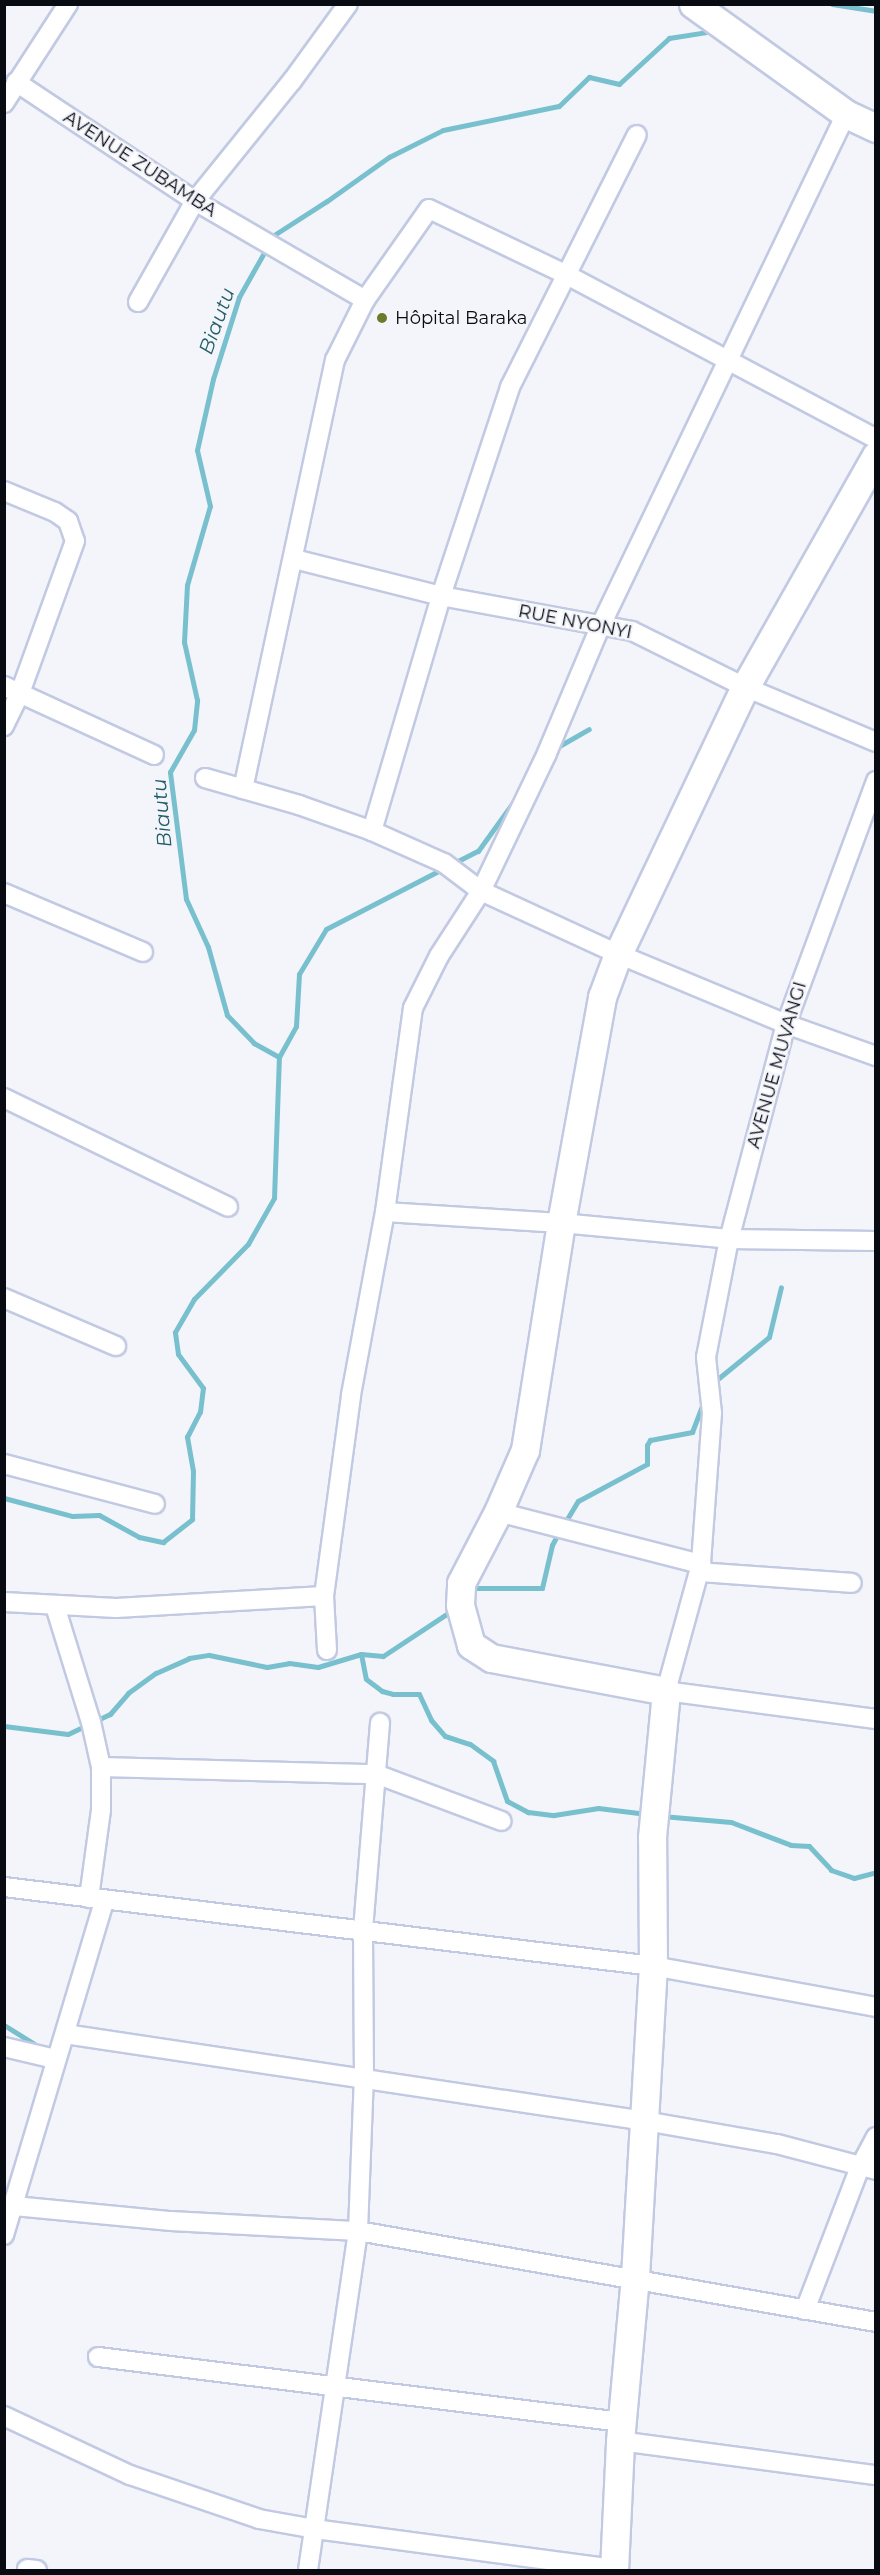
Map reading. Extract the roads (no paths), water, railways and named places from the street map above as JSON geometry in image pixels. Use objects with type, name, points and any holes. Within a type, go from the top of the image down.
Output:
[{"type":"street","points":[[4,103],[68,4]]},
{"type":"street","points":[[138,302],[195,201],[292,81],[348,4]]},
{"type":"street","points":[[707,14],[846,114],[876,128]]},
{"type":"street","name":"AVENUE ZUBAMBA","points":[[16,82],[195,201],[270,247],[365,300]]},
{"type":"street","points":[[327,1650],[324,1596],[351,1395],[385,1212],[414,1008],[439,956],[481,891],[548,753],[600,627],[846,114]]},
{"type":"street","points":[[372,831],[441,596],[510,387],[637,135]]},
{"type":"street","points":[[243,789],[294,559],[334,360],[365,300],[429,209],[566,274],[876,440]]},
{"type":"street","points":[[876,455],[745,687],[618,954],[602,997],[561,1223],[525,1450],[498,1512],[461,1583],[460,1605],[471,1645],[491,1658],[666,1690],[876,1719]]},
{"type":"street","points":[[4,491],[61,516],[68,521],[75,541],[12,689],[4,726]]},
{"type":"street","name":"RUE NYONYI","points":[[294,559],[441,596],[600,627],[632,631],[745,687],[876,742]]},
{"type":"street","points":[[12,689],[154,755]]},
{"type":"street","points":[[205,778],[299,805],[372,831],[448,866],[481,891],[618,954],[786,1024],[876,1056]]},
{"type":"street","name":"AVENUE MUVANGI","points":[[666,1690],[700,1568],[712,1413],[706,1357],[729,1239],[786,1024],[876,781]]},
{"type":"street","points":[[4,893],[143,952]]},
{"type":"street","points":[[4,1098],[228,1208]]},
{"type":"street","points":[[385,1212],[561,1223],[729,1239],[876,1241]]},
{"type":"street","points":[[4,1298],[116,1346]]},
{"type":"street","points":[[4,1464],[155,1504]]},
{"type":"street","points":[[498,1512],[700,1568],[852,1583]]},
{"type":"street","points":[[4,1602],[116,1608],[324,1596]]},
{"type":"street","points":[[4,2235],[9,2206],[65,2034],[97,1900],[101,1767],[91,1722],[55,1606]]},
{"type":"street","points":[[4,2416],[130,2475],[259,2519],[315,2529],[614,2570],[621,2432],[635,2277],[654,1966],[653,1816],[666,1690]]},
{"type":"street","points":[[308,2571],[358,2231],[364,2078],[363,1930],[380,1724]]},
{"type":"street","points":[[101,1767],[376,1773],[502,1821]]},
{"type":"street","points":[[4,1887],[654,1966],[876,2007]]},
{"type":"street","points":[[65,2034],[645,2121],[777,2144],[868,2168]]},
{"type":"street","points":[[4,2047],[55,2059]]},
{"type":"street","points":[[805,2310],[868,2168],[876,2137]]},
{"type":"street","points":[[9,2206],[171,2221],[358,2231],[635,2277],[876,2322]]},
{"type":"street","points":[[98,2357],[337,2386],[876,2475]]},
{"type":"waterway","name":"Biautu","points":[[832,4],[876,11]]},
{"type":"waterway","name":"Biautu","points":[[4,1498],[72,1516],[99,1515],[139,1537],[163,1542],[192,1519],[193,1471],[187,1437],[200,1412],[203,1388],[178,1354],[175,1332],[194,1299],[248,1244],[274,1198],[279,1057],[254,1043],[227,1015],[208,947],[186,899],[170,772],[194,730],[197,700],[184,642],[187,585],[210,506],[197,450],[213,379],[239,297],[274,235],[389,157],[443,130],[559,106],[589,77],[619,84],[669,38],[705,32],[711,25]]},
{"type":"waterway","points":[[554,749],[589,729]]},
{"type":"waterway","points":[[452,864],[478,851],[519,794]]},
{"type":"waterway","points":[[279,1057],[296,1026],[299,974],[326,929],[444,868]]},
{"type":"waterway","points":[[714,1382],[769,1337],[781,1287]]},
{"type":"waterway","points":[[564,1524],[578,1501],[647,1464],[647,1445],[650,1440],[692,1432],[704,1400]]},
{"type":"waterway","points":[[471,1592],[474,1588],[542,1588],[552,1545],[559,1532]]},
{"type":"waterway","points":[[361,1654],[383,1656],[454,1609]]},
{"type":"waterway","points":[[4,1726],[68,1734],[110,1714],[128,1693],[156,1673],[189,1658],[209,1655],[267,1667],[289,1663],[318,1667],[361,1654],[366,1679],[382,1691],[393,1694],[419,1694],[431,1720],[445,1736],[470,1744],[493,1761],[507,1801],[528,1812],[554,1815],[598,1808],[647,1814]]},
{"type":"waterway","points":[[662,1816],[731,1822],[791,1845],[809,1846],[831,1870],[854,1878],[876,1872]]},
{"type":"waterway","points":[[4,2025],[34,2044]]},
{"type":"place","name":"Hôpital Baraka","points":[[382,318]]}]
